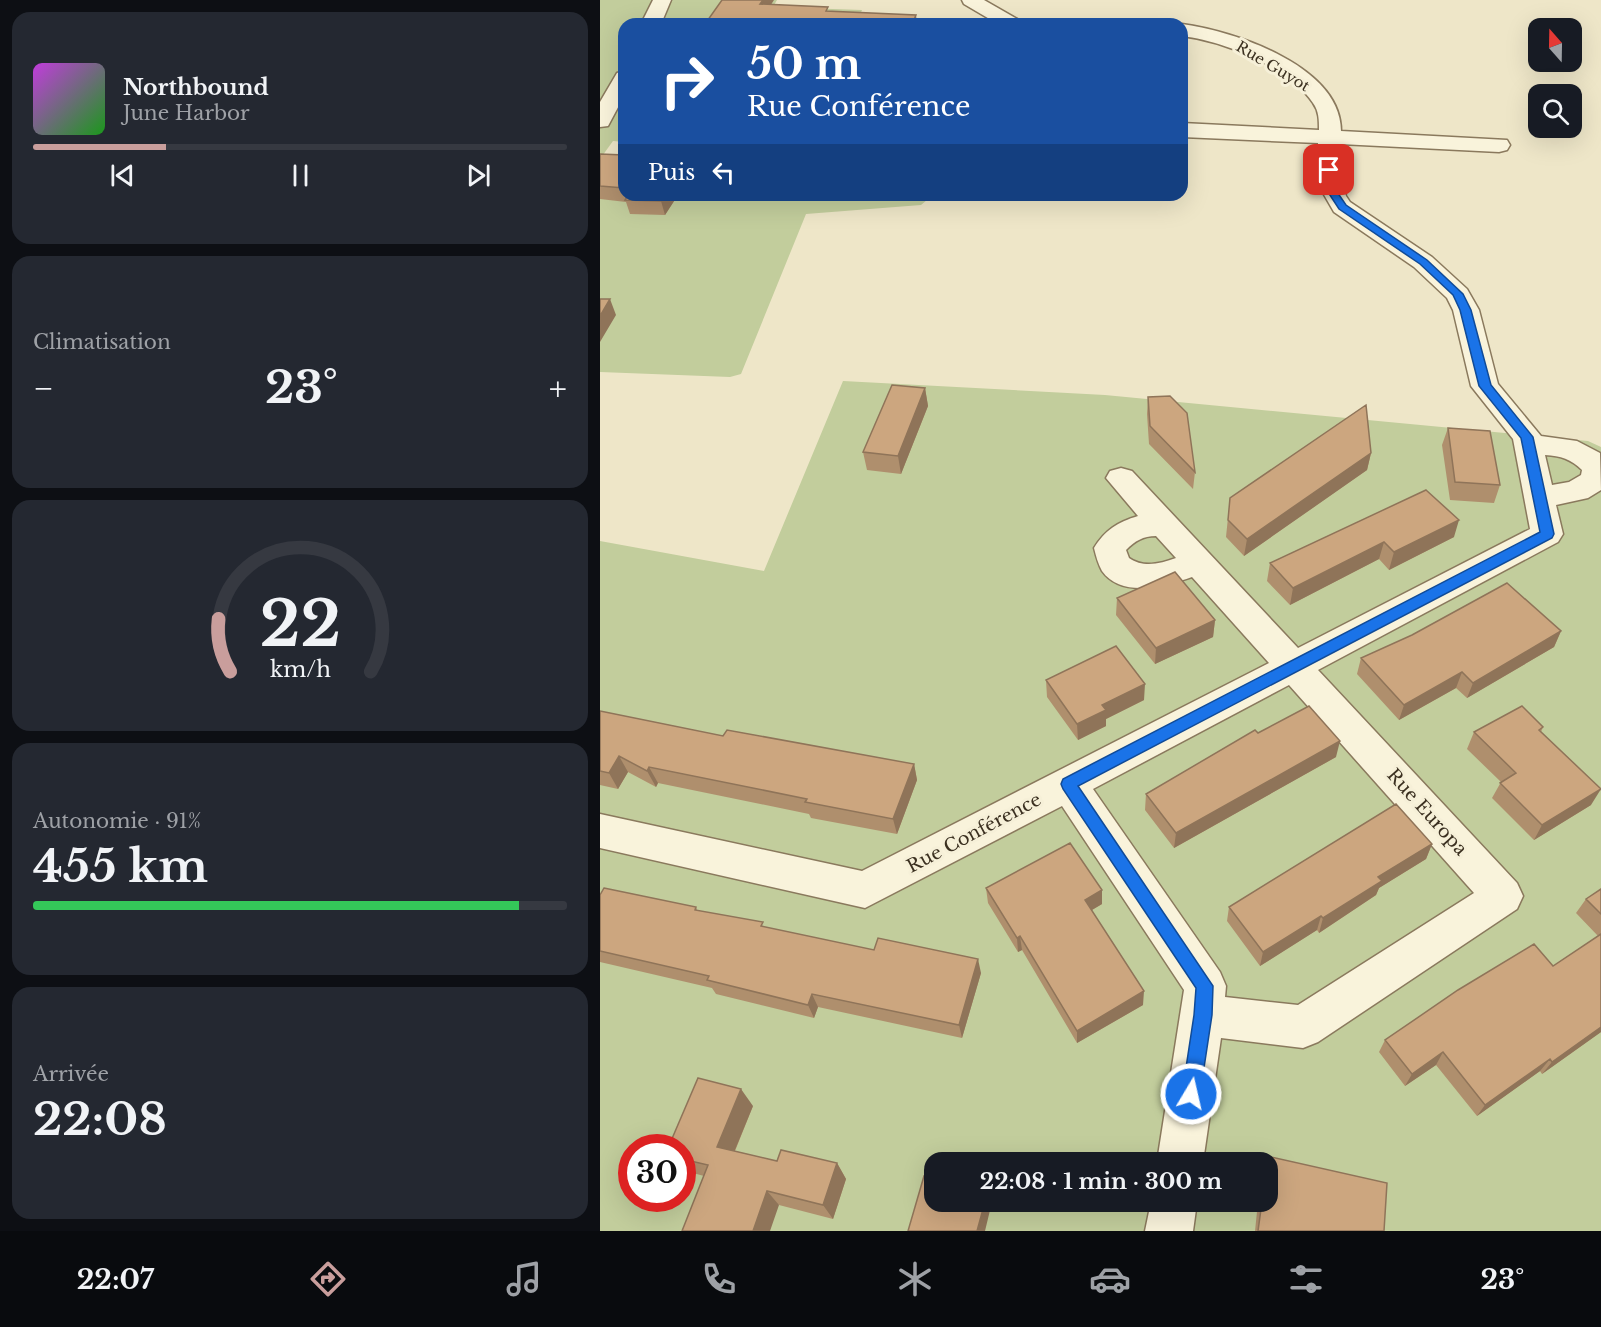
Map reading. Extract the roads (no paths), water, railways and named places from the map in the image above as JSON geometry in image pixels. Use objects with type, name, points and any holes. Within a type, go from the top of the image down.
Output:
[{"type":"street","points":[[654,18],[662,0]]},
{"type":"street","points":[[971,0],[1002,18]]},
{"type":"street","name":"Rue Guyot","points":[[1188,31],[1206,33],[1243,45],[1313,88],[1324,100],[1329,113],[1329,137]]},
{"type":"street","points":[[600,121],[618,88]]},
{"type":"street","points":[[1188,130],[1499,145]]},
{"type":"street","name":"Rue Conférence","points":[[600,831],[865,890],[1547,534],[1529,444],[1519,424],[1485,386],[1466,310],[1458,294],[1423,262],[1342,207],[1329,186],[1329,137]]},
{"type":"street","points":[[1529,444],[1568,447],[1587,455],[1597,468],[1595,480],[1577,491],[1540,498]]},
{"type":"street","name":"Rue Europa","points":[[1121,478],[1503,896],[1303,1027],[1203,1015]]},
{"type":"street","points":[[1165,526],[1151,524],[1136,526],[1118,537],[1110,548],[1114,565],[1131,575],[1155,575],[1178,571],[1198,562]]},
{"type":"street","points":[[1068,784],[1205,986],[1203,1015],[1182,1152]]},
{"type":"street","points":[[1169,1231],[1172,1212]]}]
